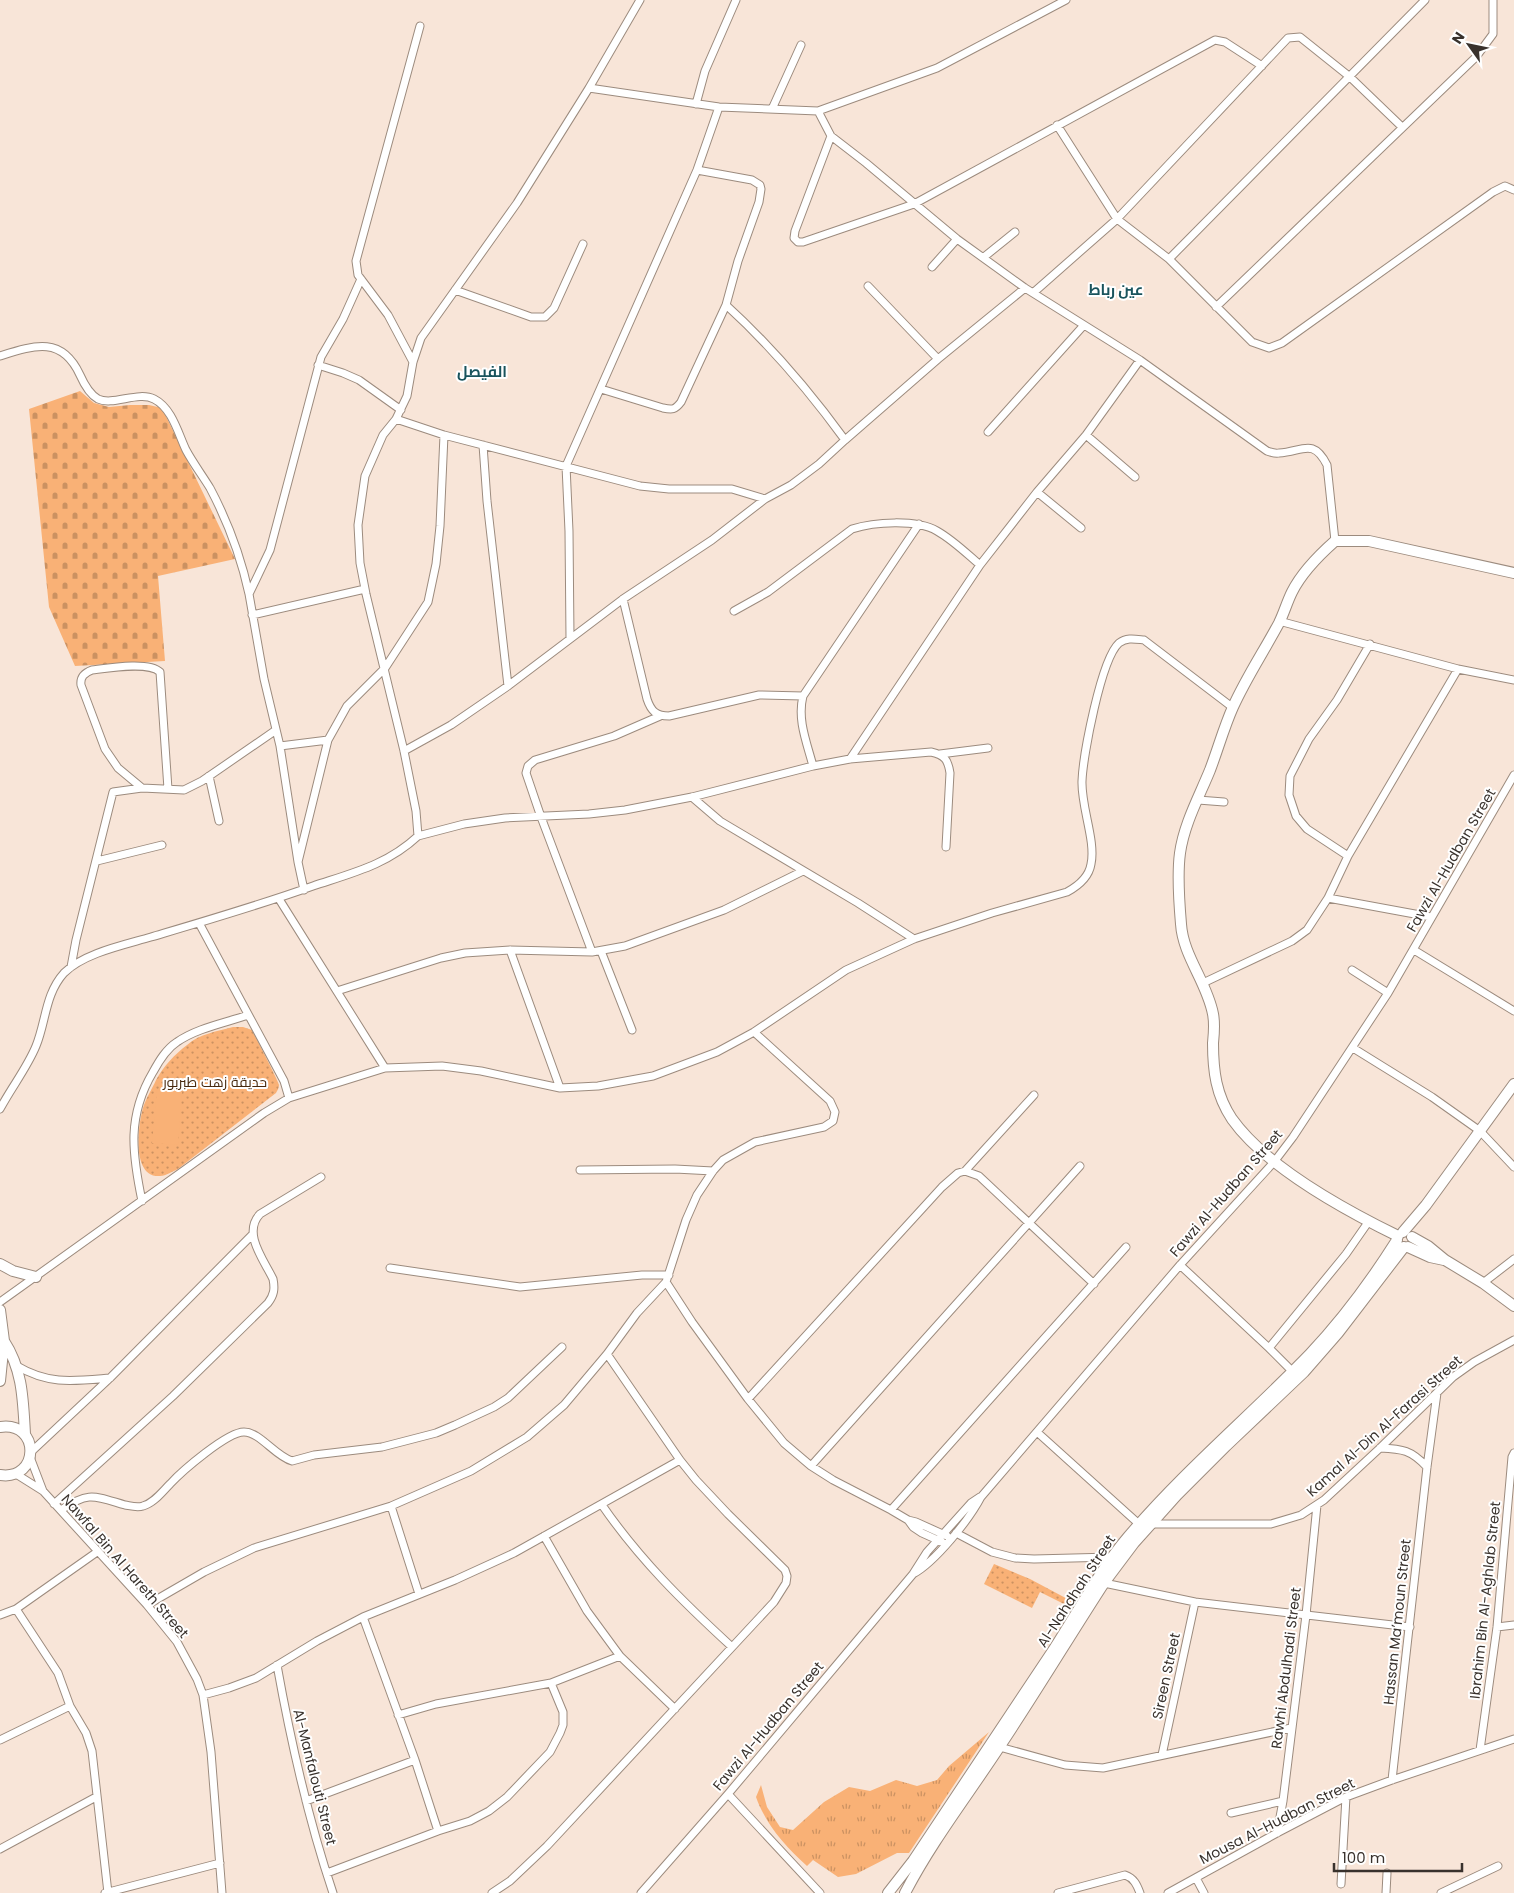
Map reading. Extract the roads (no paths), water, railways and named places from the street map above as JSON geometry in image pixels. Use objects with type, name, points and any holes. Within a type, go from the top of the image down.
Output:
[{"type":"street","points":[[418,836],[416,811],[404,752],[364,589],[360,563],[358,525],[360,501],[366,476],[384,435],[396,419],[407,396],[413,362],[420,338],[517,203],[589,88],[640,0]]},
{"type":"street","points":[[696,104],[705,71],[736,0]]},
{"type":"street","points":[[589,88],[719,107],[818,111],[936,68],[1066,0]]},
{"type":"street","points":[[1169,259],[1425,0]]},
{"type":"street","points":[[1216,307],[1476,57],[1493,34],[1493,0]]},
{"type":"street","points":[[413,362],[388,315],[361,279],[356,268],[357,252],[420,26]]},
{"type":"street","points":[[1033,293],[1117,219],[1288,38],[1300,37],[1350,77],[1402,127]]},
{"type":"street","points":[[831,136],[795,231],[794,238],[798,242],[803,242],[914,204],[1215,40],[1225,42],[1262,66]]},
{"type":"street","points":[[772,109],[801,45]]},
{"type":"street","points":[[570,638],[566,466],[696,170],[719,107]]},
{"type":"street","points":[[818,111],[831,136],[957,239],[1025,288],[1140,360],[1267,451],[1278,454],[1309,447],[1316,450],[1322,455],[1327,465],[1335,541]]},
{"type":"street","points":[[1057,125],[1117,219],[1169,259],[1252,342],[1269,348],[1282,343],[1493,192],[1505,186],[1514,190]]},
{"type":"street","points":[[601,389],[663,408],[672,410],[676,408],[681,402],[726,305],[738,261],[759,202],[761,189],[760,185],[752,180],[696,170]]},
{"type":"street","points":[[984,258],[1015,232]]},
{"type":"street","points":[[932,267],[957,239]]},
{"type":"street","points":[[455,290],[531,317],[545,317],[554,308],[583,244]]},
{"type":"street","points":[[249,594],[270,550],[318,366],[325,349],[343,319],[361,279]]},
{"type":"street","points":[[868,286],[938,359]]},
{"type":"street","points":[[404,752],[451,725],[508,686],[623,598],[712,540],[765,499],[792,485],[819,464],[938,359],[1025,288]]},
{"type":"street","points":[[726,305],[754,331],[812,397],[845,440]]},
{"type":"street","points":[[988,432],[1084,325]]},
{"type":"street","points":[[0,356],[27,347],[46,346],[60,350],[72,360],[84,384],[98,398],[110,400],[146,397],[154,399],[167,411],[186,450],[210,488],[225,519],[243,565],[264,679],[280,746],[304,890]]},
{"type":"street","points":[[850,759],[980,565],[1086,435],[1140,360]]},
{"type":"street","points":[[318,366],[344,373],[359,380],[401,410]]},
{"type":"street","points":[[396,419],[444,435],[640,486],[669,489],[732,489],[765,499]]},
{"type":"street","points":[[298,862],[328,740],[347,706],[384,668],[428,602],[436,564],[439,535],[444,435]]},
{"type":"street","points":[[1086,435],[1135,477]]},
{"type":"street","points":[[484,445],[488,501],[508,686]]},
{"type":"street","points":[[1038,492],[1080,528]]},
{"type":"street","points":[[734,611],[768,592],[852,529],[866,524],[919,524],[935,530],[980,565]]},
{"type":"street","points":[[813,766],[800,716],[803,696],[919,524]]},
{"type":"street","points":[[1514,573],[1369,541],[1335,541],[1312,562],[1293,590],[1279,621],[1232,708],[1218,749],[1189,818],[1180,852],[1181,927],[1186,947],[1203,984],[1213,1017],[1213,1066],[1216,1084],[1232,1118],[1241,1130],[1274,1162],[1306,1184],[1369,1222],[1405,1239],[1428,1246],[1445,1260],[1514,1306]]},
{"type":"street","points":[[252,615],[364,589]]},
{"type":"street","points":[[623,598],[647,699],[651,710],[660,716]]},
{"type":"street","points":[[1279,621],[1458,669],[1514,680]]},
{"type":"street","points":[[0,1302],[264,1113],[289,1098],[385,1068],[442,1066],[480,1071],[560,1088],[598,1086],[653,1076],[717,1052],[754,1032],[846,970],[914,939],[992,913],[1067,892],[1076,887],[1090,870],[1092,862],[1092,846],[1084,808],[1082,781],[1090,732],[1104,671],[1112,652],[1120,642],[1131,638],[1144,640],[1232,708]]},
{"type":"street","points":[[1348,856],[1307,829],[1296,816],[1289,795],[1290,776],[1309,739],[1337,700],[1370,644]]},
{"type":"street","points":[[142,788],[118,768],[105,749],[81,685],[82,677],[92,670],[152,667],[160,672],[168,790]]},
{"type":"street","points":[[1203,984],[1292,941],[1307,930],[1328,898],[1348,856],[1458,669]]},
{"type":"street","points":[[592,952],[541,817],[526,773],[528,766],[535,760],[614,736],[660,716],[669,716],[759,695],[803,696]]},
{"type":"street","points":[[70,967],[113,792],[142,788],[184,790],[209,776],[276,730]]},
{"type":"street","points":[[280,746],[328,740]]},
{"type":"street","points":[[0,1109],[36,1046],[51,993],[70,967],[99,953],[279,899],[370,867],[392,857],[418,836],[505,818],[625,810],[692,797],[813,766],[850,759],[931,752],[940,754],[988,748]]},
{"type":"street","points":[[940,754],[948,762],[950,773],[946,847]]},
{"type":"street","name":"Fawzi Al-Hudban Street","points":[[913,1574],[923,1569],[981,1497],[1180,1264],[1274,1162],[1388,993],[1414,950],[1431,916],[1510,789],[1514,775]]},
{"type":"street","points":[[209,776],[219,821]]},
{"type":"street","points":[[692,797],[720,821],[914,939]]},
{"type":"street","points":[[1198,800],[1224,802]]},
{"type":"street","points":[[97,861],[162,845]]},
{"type":"street","points":[[338,991],[441,958],[466,953],[510,950],[592,952],[638,942],[724,910],[803,871]]},
{"type":"street","points":[[1328,898],[1431,916]]},
{"type":"street","points":[[279,899],[385,1068]]},
{"type":"street","points":[[199,923],[284,1081],[289,1098]]},
{"type":"street","points":[[510,950],[560,1088]]},
{"type":"street","points":[[1414,950],[1514,1011]]},
{"type":"street","points":[[601,951],[632,1030]]},
{"type":"street","points":[[1352,970],[1388,993]]},
{"type":"street","points":[[142,1201],[135,1169],[132,1136],[135,1116],[146,1083],[167,1051],[176,1042],[194,1033],[248,1016]]},
{"type":"street","points":[[147,1605],[204,1572],[254,1548],[391,1506],[471,1471],[527,1438],[564,1405],[607,1354],[625,1328],[668,1279],[686,1220],[697,1195],[713,1171],[724,1160],[755,1142],[824,1127],[830,1124],[835,1115],[834,1107],[830,1101],[754,1032]]},
{"type":"street","points":[[1352,1048],[1432,1097],[1480,1131],[1514,1167]]},
{"type":"street","points":[[1405,1239],[1426,1206],[1514,1084]]},
{"type":"street","points":[[748,1399],[942,1187],[958,1173],[965,1171],[1034,1095]]},
{"type":"street","points":[[811,1466],[1080,1166]]},
{"type":"street","points":[[580,1170],[675,1169],[713,1171]]},
{"type":"street","points":[[965,1171],[979,1176],[1094,1284]]},
{"type":"street","points":[[54,1504],[173,1396],[272,1298],[274,1292],[273,1279],[252,1235],[252,1226],[260,1214],[322,1177]]},
{"type":"street","points":[[1269,1348],[1340,1262],[1369,1222]]},
{"type":"street","points":[[30,1455],[110,1378],[252,1235]]},
{"type":"street","name":"Al-Nahdhah Street","points":[[888,1893],[898,1882],[995,1746],[1144,1524],[1204,1456],[1322,1341],[1405,1239]]},
{"type":"street","name":"Al-Nahdhah Street","points":[[905,1893],[1112,1557],[1144,1524],[1304,1372],[1343,1327],[1405,1239]]},
{"type":"street","points":[[891,1510],[1126,1247]]},
{"type":"street","points":[[1483,1284],[1514,1259]]},
{"type":"street","points":[[0,1264],[13,1272],[36,1277]]},
{"type":"street","points":[[1180,1264],[1292,1371]]},
{"type":"street","points":[[390,1268],[520,1288],[642,1275],[668,1279]]},
{"type":"street","points":[[668,1279],[692,1322],[748,1399],[784,1443],[811,1466],[833,1480],[908,1520],[916,1522],[947,1538]]},
{"type":"street","points":[[0,1310],[4,1341],[0,1381]]},
{"type":"street","name":"Kamal Al-Din Al-Farasi Street","points":[[1144,1524],[1271,1524],[1301,1515],[1317,1505],[1380,1448],[1453,1377],[1474,1362],[1514,1340]]},
{"type":"street","points":[[2,1477],[16,1474],[25,1467],[30,1455],[30,1443],[25,1434],[22,1389],[17,1366],[4,1341]]},
{"type":"street","points":[[60,1510],[82,1498],[93,1496],[130,1506],[142,1507],[158,1497],[189,1467],[226,1439],[238,1433],[252,1434],[279,1455],[292,1461],[314,1455],[382,1447],[436,1433],[480,1414],[508,1398],[562,1347]]},
{"type":"street","points":[[492,1893],[510,1881],[547,1846],[675,1709],[774,1602],[783,1589],[787,1576],[780,1564],[728,1514],[680,1460],[607,1354]]},
{"type":"street","points":[[17,1366],[29,1373],[54,1381],[110,1378]]},
{"type":"street","name":"Hassan Ma’moun Street","points":[[1392,1780],[1437,1392]]},
{"type":"street","points":[[0,1427],[16,1428],[25,1434]]},
{"type":"street","points":[[1037,1432],[1144,1524]]},
{"type":"street","points":[[1380,1448],[1404,1450],[1416,1456],[1427,1467]]},
{"type":"street","name":"Ibrahim Bin Al-Aghlab Street","points":[[1480,1750],[1497,1627],[1512,1457],[1514,1453]]},
{"type":"street","name":"Nawfal Bin Al Hareth Street","points":[[30,1455],[43,1492]]},
{"type":"street","points":[[203,1695],[244,1683],[363,1617],[455,1580],[514,1553],[680,1460]]},
{"type":"street","name":"Nawfal Bin Al Hareth Street","points":[[16,1474],[43,1492],[60,1510],[147,1605],[186,1656],[203,1695],[211,1752],[222,1893]]},
{"type":"street","name":"Fawzi Al-Hudban Street","points":[[642,1893],[913,1574],[927,1552],[947,1538],[971,1503],[981,1497]]},
{"type":"street","points":[[602,1504],[625,1537],[680,1600],[732,1647]]},
{"type":"street","name":"Rawhi Abdulhadi Street","points":[[1277,1833],[1283,1801],[1306,1615],[1317,1505]]},
{"type":"street","points":[[391,1506],[419,1594]]},
{"type":"street","points":[[908,1520],[926,1538],[927,1552]]},
{"type":"street","points":[[922,1533],[947,1538],[1015,1558],[1112,1557]]},
{"type":"street","points":[[544,1536],[587,1611],[620,1656],[675,1709]]},
{"type":"street","points":[[0,1615],[16,1609],[97,1552]]},
{"type":"street","points":[[1104,1583],[1195,1602],[1410,1626]]},
{"type":"street","name":"Sireen Street","points":[[1162,1755],[1195,1602]]},
{"type":"street","points":[[16,1609],[58,1673],[70,1706],[86,1733],[92,1751],[107,1893],[220,1863]]},
{"type":"street","points":[[363,1617],[415,1760],[438,1831]]},
{"type":"street","points":[[1497,1627],[1514,1625]]},
{"type":"street","points":[[398,1715],[436,1704],[551,1683],[620,1656]]},
{"type":"street","name":"Al-Manfalouti Street","points":[[277,1666],[306,1801],[333,1893]]},
{"type":"street","points":[[327,1873],[438,1831],[470,1821],[489,1811],[507,1797],[550,1752],[560,1733],[563,1712],[551,1683]]},
{"type":"street","points":[[0,1740],[70,1706]]},
{"type":"street","points":[[995,1746],[1065,1765],[1091,1768],[1120,1765],[1291,1728]]},
{"type":"street","name":"Mousa Al-Hudban Street","points":[[1168,1893],[1346,1797],[1514,1739]]},
{"type":"street","points":[[306,1801],[415,1760]]},
{"type":"street","points":[[728,1794],[820,1893]]},
{"type":"street","points":[[0,1849],[96,1797]]},
{"type":"street","points":[[1341,1884],[1346,1797]]},
{"type":"street","points":[[1231,1813],[1283,1801]]},
{"type":"street","points":[[1441,1893],[1498,1866]]},
{"type":"street","points":[[1386,1893],[1387,1873]]},
{"type":"street","points":[[1058,1893],[1125,1875],[1130,1877],[1136,1884],[1140,1893]]},
{"type":"street","points":[[1196,1878],[1204,1893]]},
{"type":"street","points":[[813,1886],[828,1893]]},
{"type":"district","name":"عين رباط","points":[[1116,290]]},
{"type":"district","name":"الفيصل","points":[[482,372]]},
{"type":"park label","name":"حديقة زهت طبربور","points":[[215,1082]]}]
